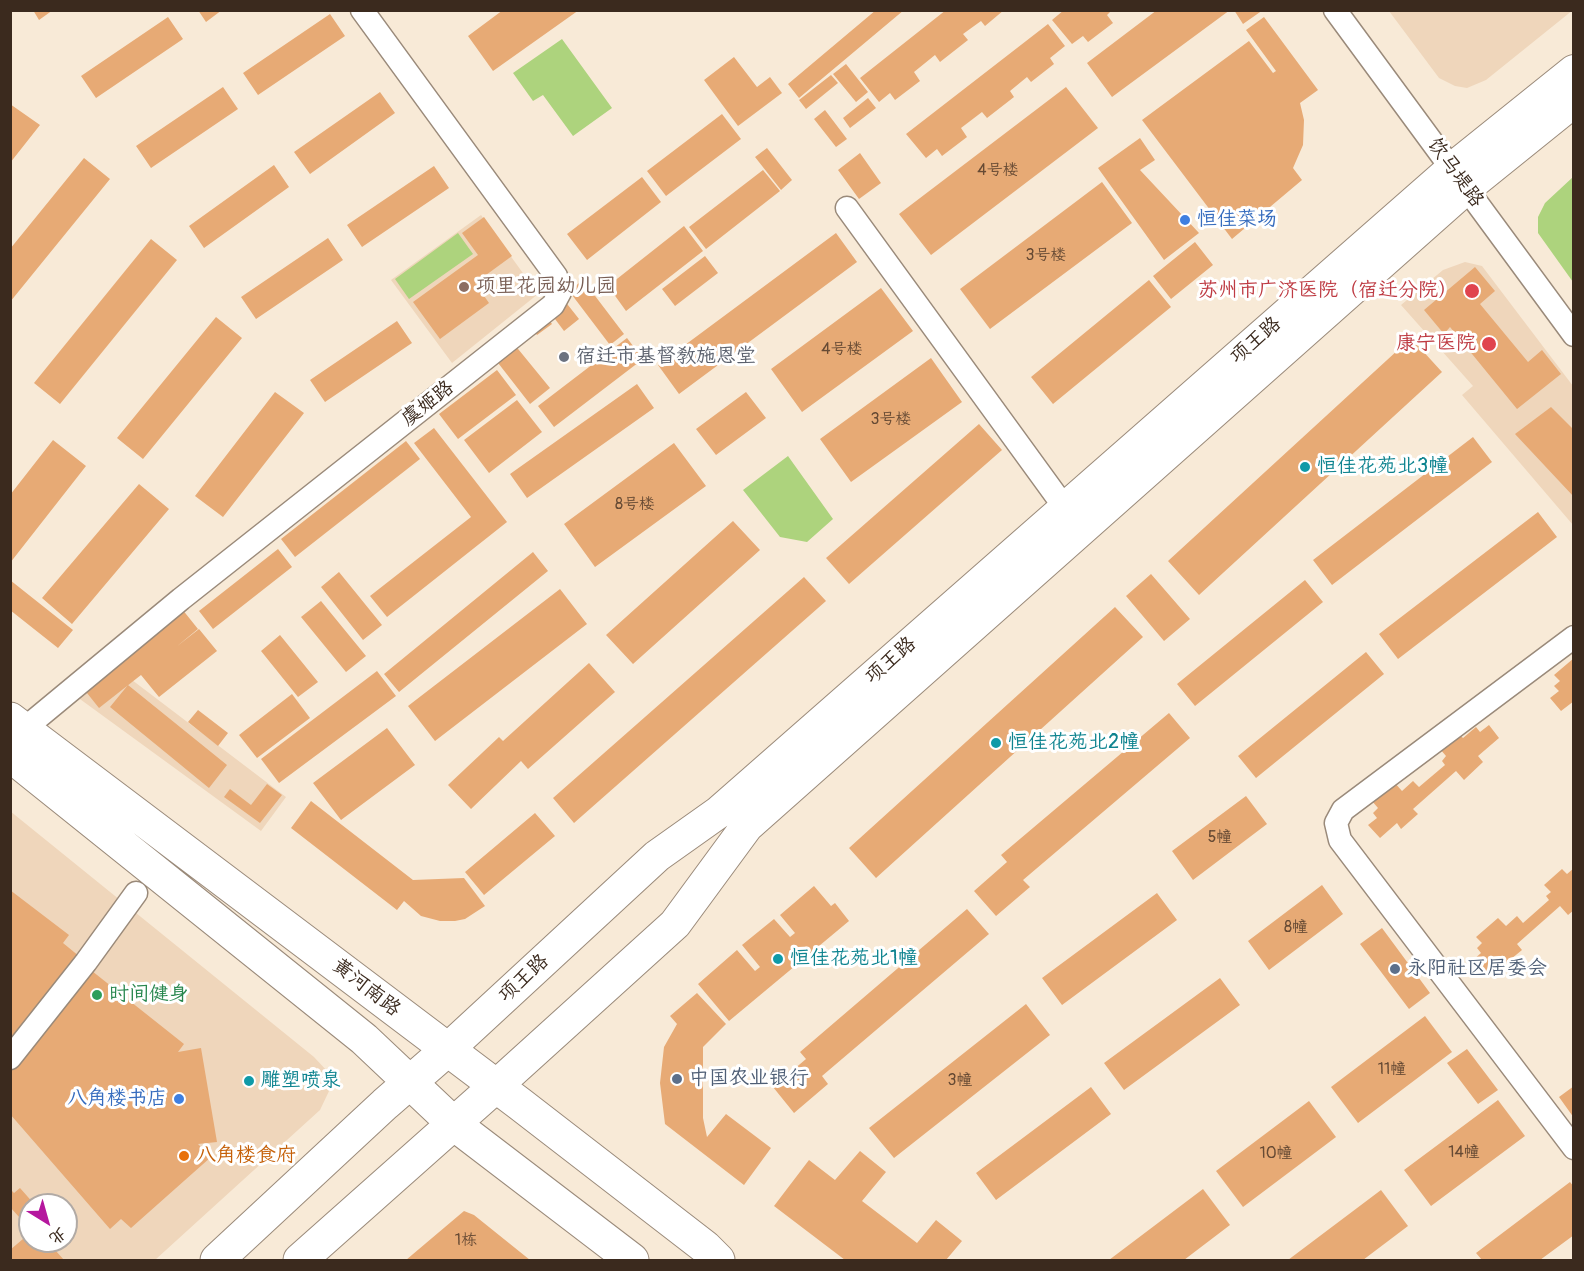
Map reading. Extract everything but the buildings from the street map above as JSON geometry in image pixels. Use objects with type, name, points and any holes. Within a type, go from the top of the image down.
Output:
[{"type":"main road","name":"项王路","points":[[300,1260],[675,924],[747,826],[1459,179],[1574,71]]},
{"type":"main road","name":"项王路","points":[[217,1260],[657,856],[719,812],[1065,508],[1459,179],[1574,101]]},
{"type":"main road","name":"黄河南路","points":[[15,734],[496,1086],[705,1247],[718,1260]]},
{"type":"main road","name":"黄河南路","points":[[15,734],[364,1039],[454,1124],[632,1260]]},
{"type":"street","name":"虞姬路","points":[[15,734],[181,599],[553,305],[560,292],[556,276],[362,10]]},
{"type":"street","name":"饮马堤路","points":[[1335,10],[1574,335]]},
{"type":"street","points":[[847,208],[1065,508]]},
{"type":"street","points":[[1574,637],[1343,810],[1336,824],[1340,840],[1574,1148]]},
{"type":"street","points":[[10,1058],[86,962],[136,893]]},
{"type":"shaded area","points":[[1573,10],[1486,80],[1467,88],[1455,86],[1439,78],[1389,11]]},
{"type":"shaded area","name":"项里花园幼儿园","points":[[481,215],[538,294],[452,363],[391,280]]},
{"type":"shaded area","name":"康宁医院","points":[[1465,262],[1482,266],[1573,386],[1573,525],[1462,395],[1473,386],[1401,305],[1443,270]]},
{"type":"shaded area","points":[[111,664],[286,797],[261,831],[73,694]]},
{"type":"shaded area","points":[[10,811],[314,1057],[328,1072],[330,1089],[320,1110],[155,1260],[11,1260]]},
{"type":"green space","points":[[562,39],[612,108],[573,136],[543,95],[533,101],[513,73]]},
{"type":"green space","points":[[1573,177],[1573,282],[1538,233],[1538,217],[1545,203]]},
{"type":"green space","points":[[458,233],[473,254],[409,299],[395,279]]},
{"type":"green space","points":[[788,456],[833,519],[807,542],[780,537],[743,490]]},
{"type":"place","name":"恒佳菜场","points":[[1185,220]]},
{"type":"place","name":"项里花园幼儿园","points":[[464,287]]},
{"type":"place","name":"苏州市广济医院（宿迁分院）","points":[[1472,291]]},
{"type":"place","name":"康宁医院","points":[[1489,344]]},
{"type":"place","name":"宿迁市基督教施恩堂","points":[[564,357]]},
{"type":"place","name":"恒佳花苑北3幢","points":[[1305,467]]},
{"type":"place","name":"恒佳花苑北2幢","points":[[996,743]]},
{"type":"place","name":"恒佳花苑北1幢","points":[[778,959]]},
{"type":"place","name":"永阳社区居委会","points":[[1395,969]]},
{"type":"place","name":"时间健身","points":[[97,995]]},
{"type":"place","name":"中国农业银行","points":[[677,1079]]},
{"type":"place","name":"雕塑喷泉","points":[[249,1081]]},
{"type":"place","name":"八角楼书店","points":[[179,1099]]},
{"type":"place","name":"八角楼食府","points":[[184,1156]]}]
